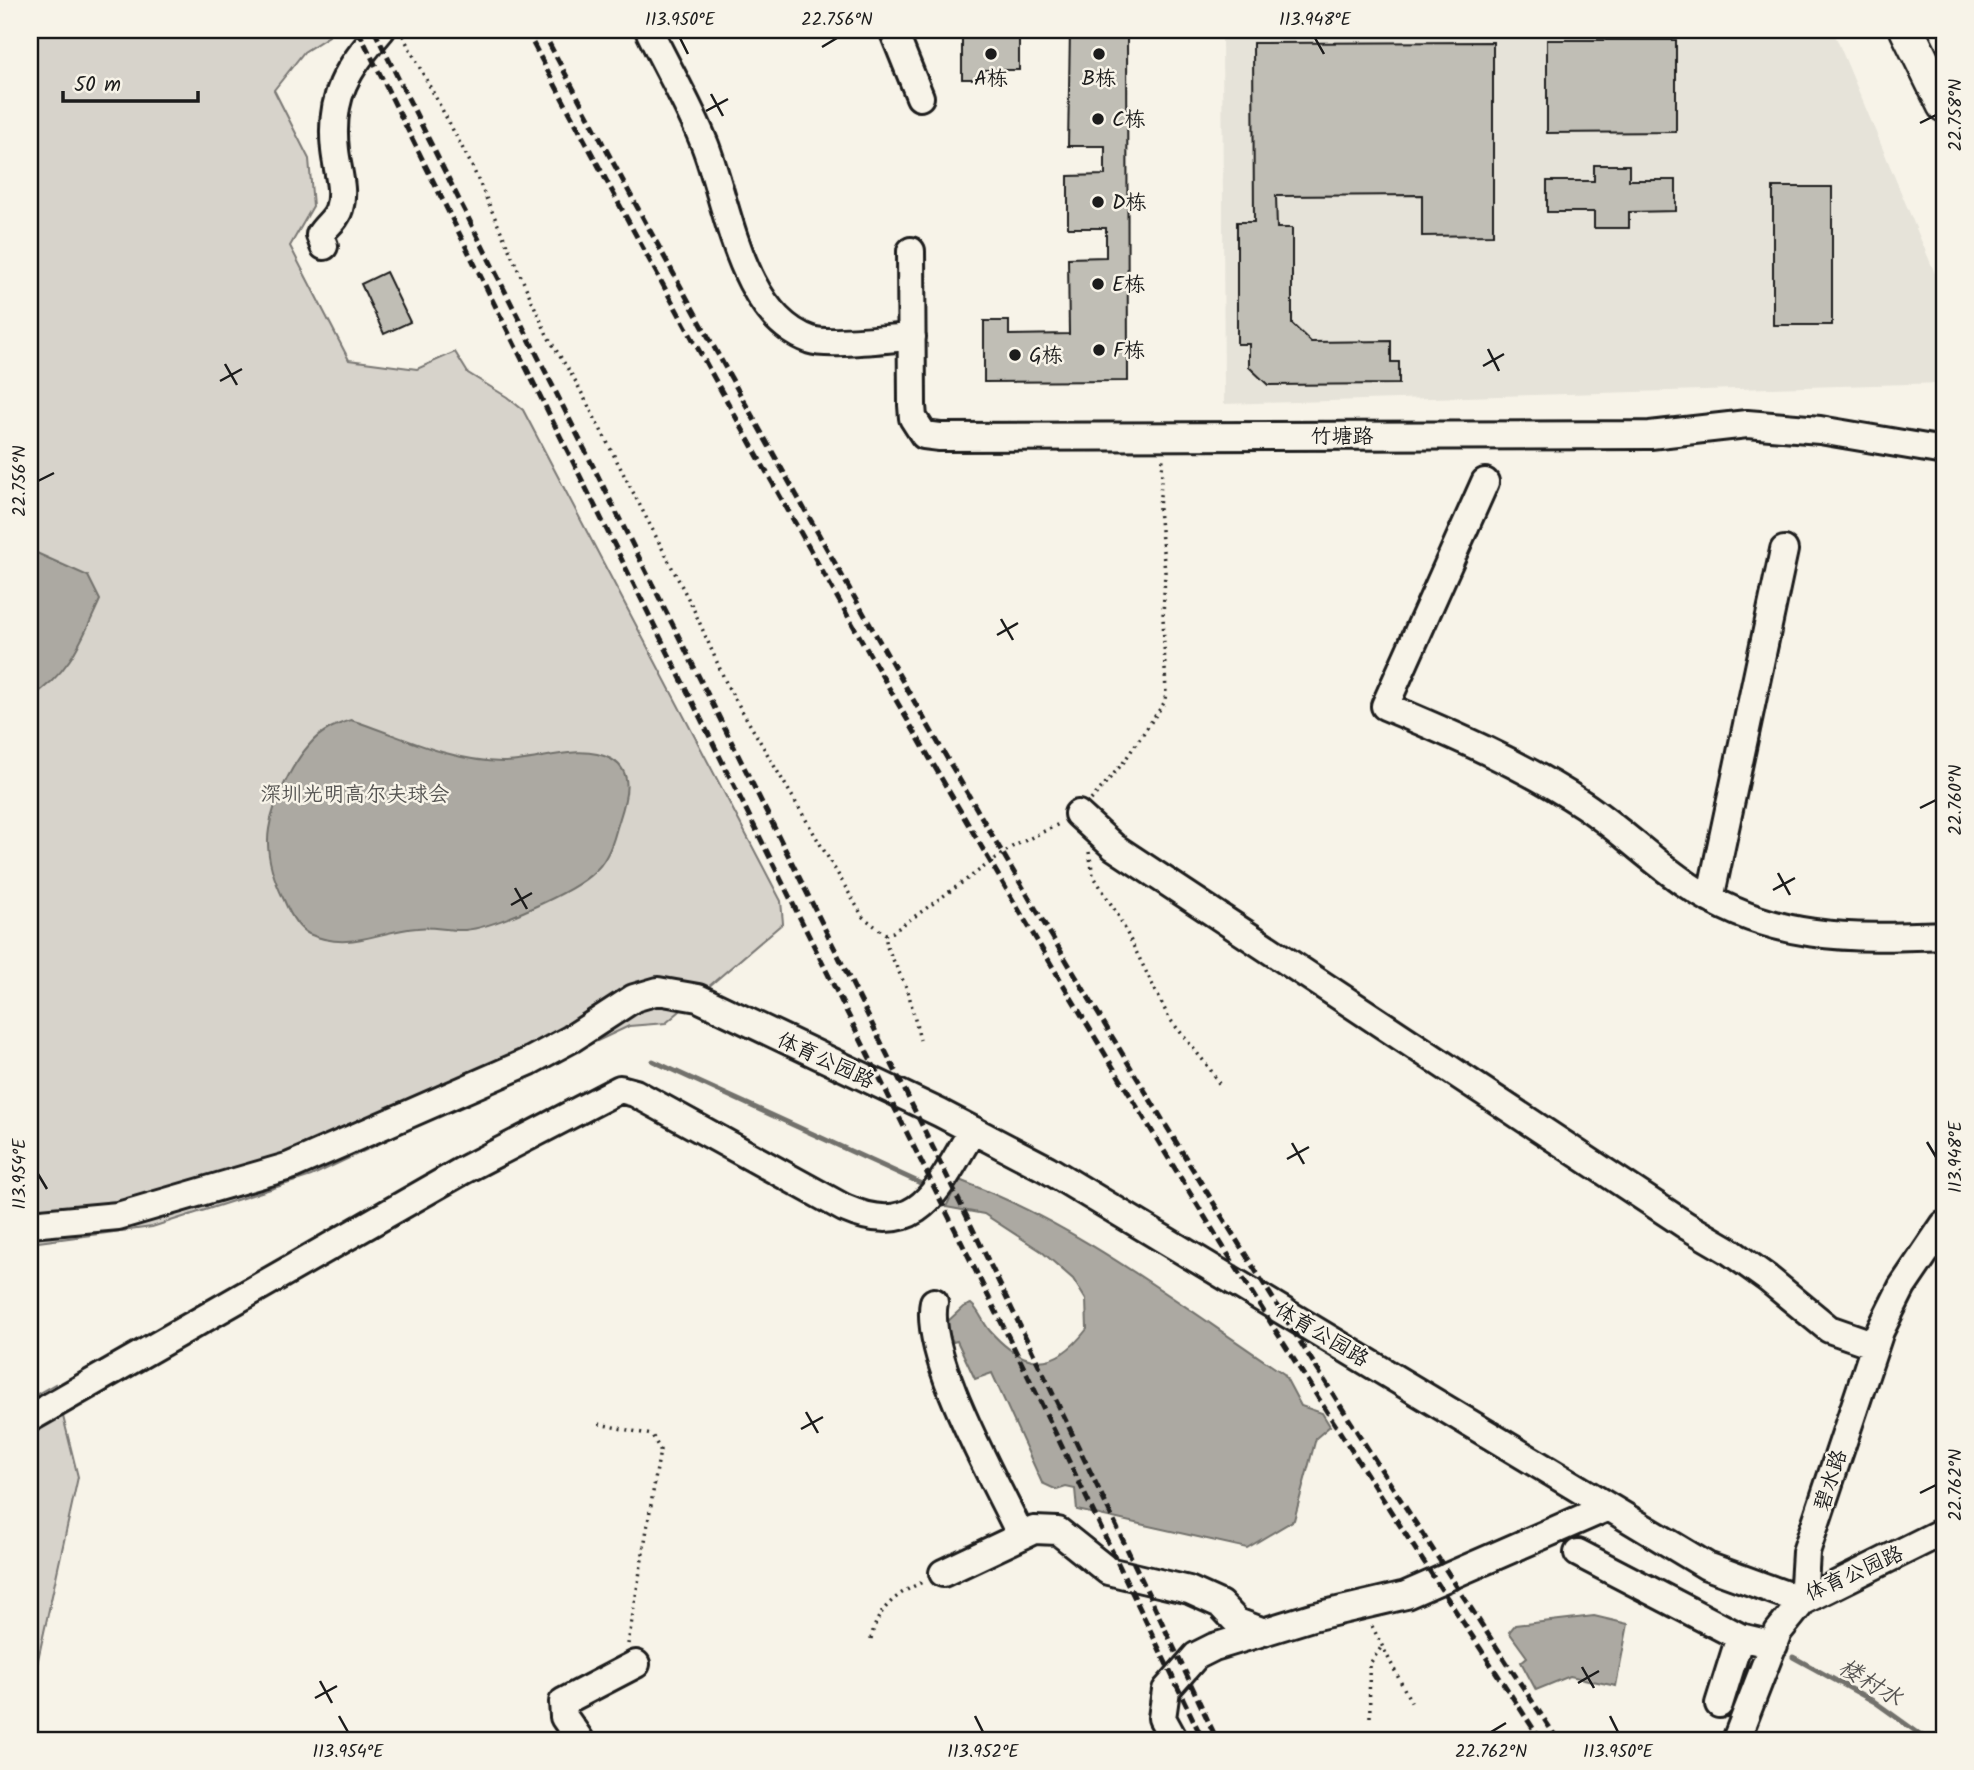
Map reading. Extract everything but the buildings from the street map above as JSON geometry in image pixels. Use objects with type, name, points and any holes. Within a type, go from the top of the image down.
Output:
[{"type":"main road","points":[[1907,30],[1944,106]]},
{"type":"street","points":[[324,246],[320,234],[339,210],[341,193],[334,128],[339,93],[346,72],[381,30]]},
{"type":"street","points":[[649,30],[704,143],[735,244],[756,289],[771,309],[794,332],[813,341],[912,337]]},
{"type":"street","points":[[893,30],[920,97]]},
{"type":"street","name":"竹塘路","points":[[911,251],[913,418],[924,435],[1650,435],[1747,424],[1820,430],[1944,451]]},
{"type":"street","points":[[1485,482],[1385,706],[1475,744],[1548,783],[1617,829],[1669,871],[1710,899],[1756,920],[1804,933],[1854,939],[1944,935]]},
{"type":"street","points":[[1710,899],[1784,550]]},
{"type":"street","points":[[1078,814],[1099,835],[1409,1043],[1728,1250],[1829,1329],[1875,1345]]},
{"type":"street","name":"体育公园路","points":[[30,1224],[118,1216],[290,1166],[530,1061],[571,1039],[634,998],[658,991],[698,998],[973,1130],[1047,1169],[1707,1566],[1803,1601],[1944,1531]]},
{"type":"street","points":[[30,1418],[462,1171],[620,1089],[635,1093],[859,1215],[877,1218],[904,1216],[928,1201],[973,1130]]},
{"type":"street","name":"碧水路","points":[[1803,1601],[1806,1552],[1875,1345],[1902,1287],[1944,1225]]},
{"type":"street","points":[[934,1303],[931,1320],[941,1359],[1021,1536]]},
{"type":"street","points":[[1174,1740],[1161,1718],[1166,1690],[1196,1656],[1214,1647],[1264,1632],[1406,1595],[1608,1507]]},
{"type":"street","points":[[943,1573],[1034,1530],[1058,1531],[1108,1571],[1189,1590],[1220,1604],[1237,1622],[1264,1632]]},
{"type":"street","points":[[1578,1553],[1740,1637],[1774,1644]]},
{"type":"street","points":[[1736,1740],[1778,1632],[1803,1601]]},
{"type":"street","points":[[1719,1704],[1740,1637]]},
{"type":"street","points":[[580,1740],[564,1717],[561,1709],[564,1702],[630,1667]]},
{"type":"path","points":[[397,30],[410,46],[445,112],[548,337],[576,382],[693,608],[728,688],[863,917],[885,934],[887,947],[908,991],[920,1040]]},
{"type":"path","points":[[885,934],[893,932],[1012,847],[1078,814],[1123,763],[1164,703],[1167,694],[1163,616],[1165,572],[1159,509],[1161,466],[1171,436]]},
{"type":"path","points":[[1099,835],[1088,853],[1093,875],[1107,893],[1169,1018],[1221,1087]]},
{"type":"path","points":[[599,1424],[652,1435],[660,1450],[630,1667]]},
{"type":"path","points":[[871,1639],[875,1620],[898,1593],[943,1573]]},
{"type":"path","points":[[1362,1605],[1413,1706]]},
{"type":"path","points":[[1370,1717],[1369,1665],[1382,1646]]},
{"type":"shaded area","points":[[1222,30],[1833,30],[1944,295],[1944,383],[1224,404]]},
{"type":"shaded area","points":[[30,550],[88,576],[100,600],[65,667],[30,698]]},
{"type":"shaded area","points":[[351,720],[425,747],[482,761],[515,761],[572,752],[599,754],[611,759],[620,765],[624,773],[626,792],[622,813],[608,853],[594,872],[552,899],[478,928],[417,928],[351,941],[324,939],[309,934],[288,910],[271,866],[268,838],[271,818],[290,773],[303,752],[324,732]]},
{"type":"shaded area","points":[[959,1180],[1003,1198],[1086,1242],[1284,1374],[1301,1406],[1322,1413],[1330,1426],[1316,1438],[1294,1520],[1247,1548],[1077,1510],[1075,1489],[1066,1487],[1057,1490],[1042,1483],[992,1373],[975,1379],[957,1341],[953,1342],[945,1324],[963,1307],[971,1304],[990,1331],[1015,1353],[1039,1361],[1051,1359],[1075,1343],[1087,1329],[1086,1300],[1073,1279],[1041,1251],[984,1214],[946,1207]]},
{"type":"shaded area","points":[[1594,1616],[1628,1624],[1616,1686],[1570,1676],[1536,1690],[1521,1662],[1527,1657],[1509,1632],[1515,1625]]},
{"type":"green space","name":"深圳光明高尔夫球会","points":[[30,30],[327,30],[329,36],[304,52],[274,90],[309,159],[313,206],[290,246],[349,360],[417,369],[455,352],[468,373],[523,410],[781,901],[783,923],[666,1023],[629,1026],[311,1176],[152,1227],[30,1243]]},
{"type":"green space","points":[[55,1384],[78,1477],[30,1696],[30,1398]]},
{"type":"waterway","points":[[653,1061],[927,1186]]},
{"type":"waterway","name":"楼村水","points":[[1793,1657],[1875,1702],[1928,1740]]},
{"type":"railway","points":[[358,30],[1026,1372],[1203,1740]]},
{"type":"railway","points":[[374,30],[907,1096],[1217,1740]]},
{"type":"railway","points":[[526,30],[764,467],[1012,898],[1271,1323],[1541,1740]]},
{"type":"railway","points":[[542,30],[781,467],[1029,898],[1288,1322],[1421,1532],[1558,1740]]},
{"type":"place","name":"A栋","points":[[991,54]]},
{"type":"place","name":"B栋","points":[[1099,54]]},
{"type":"place","name":"C栋","points":[[1098,119]]},
{"type":"place","name":"D栋","points":[[1098,202]]},
{"type":"place","name":"E栋","points":[[1098,284]]},
{"type":"place","name":"F栋","points":[[1099,350]]},
{"type":"place","name":"G栋","points":[[1015,355]]}]
